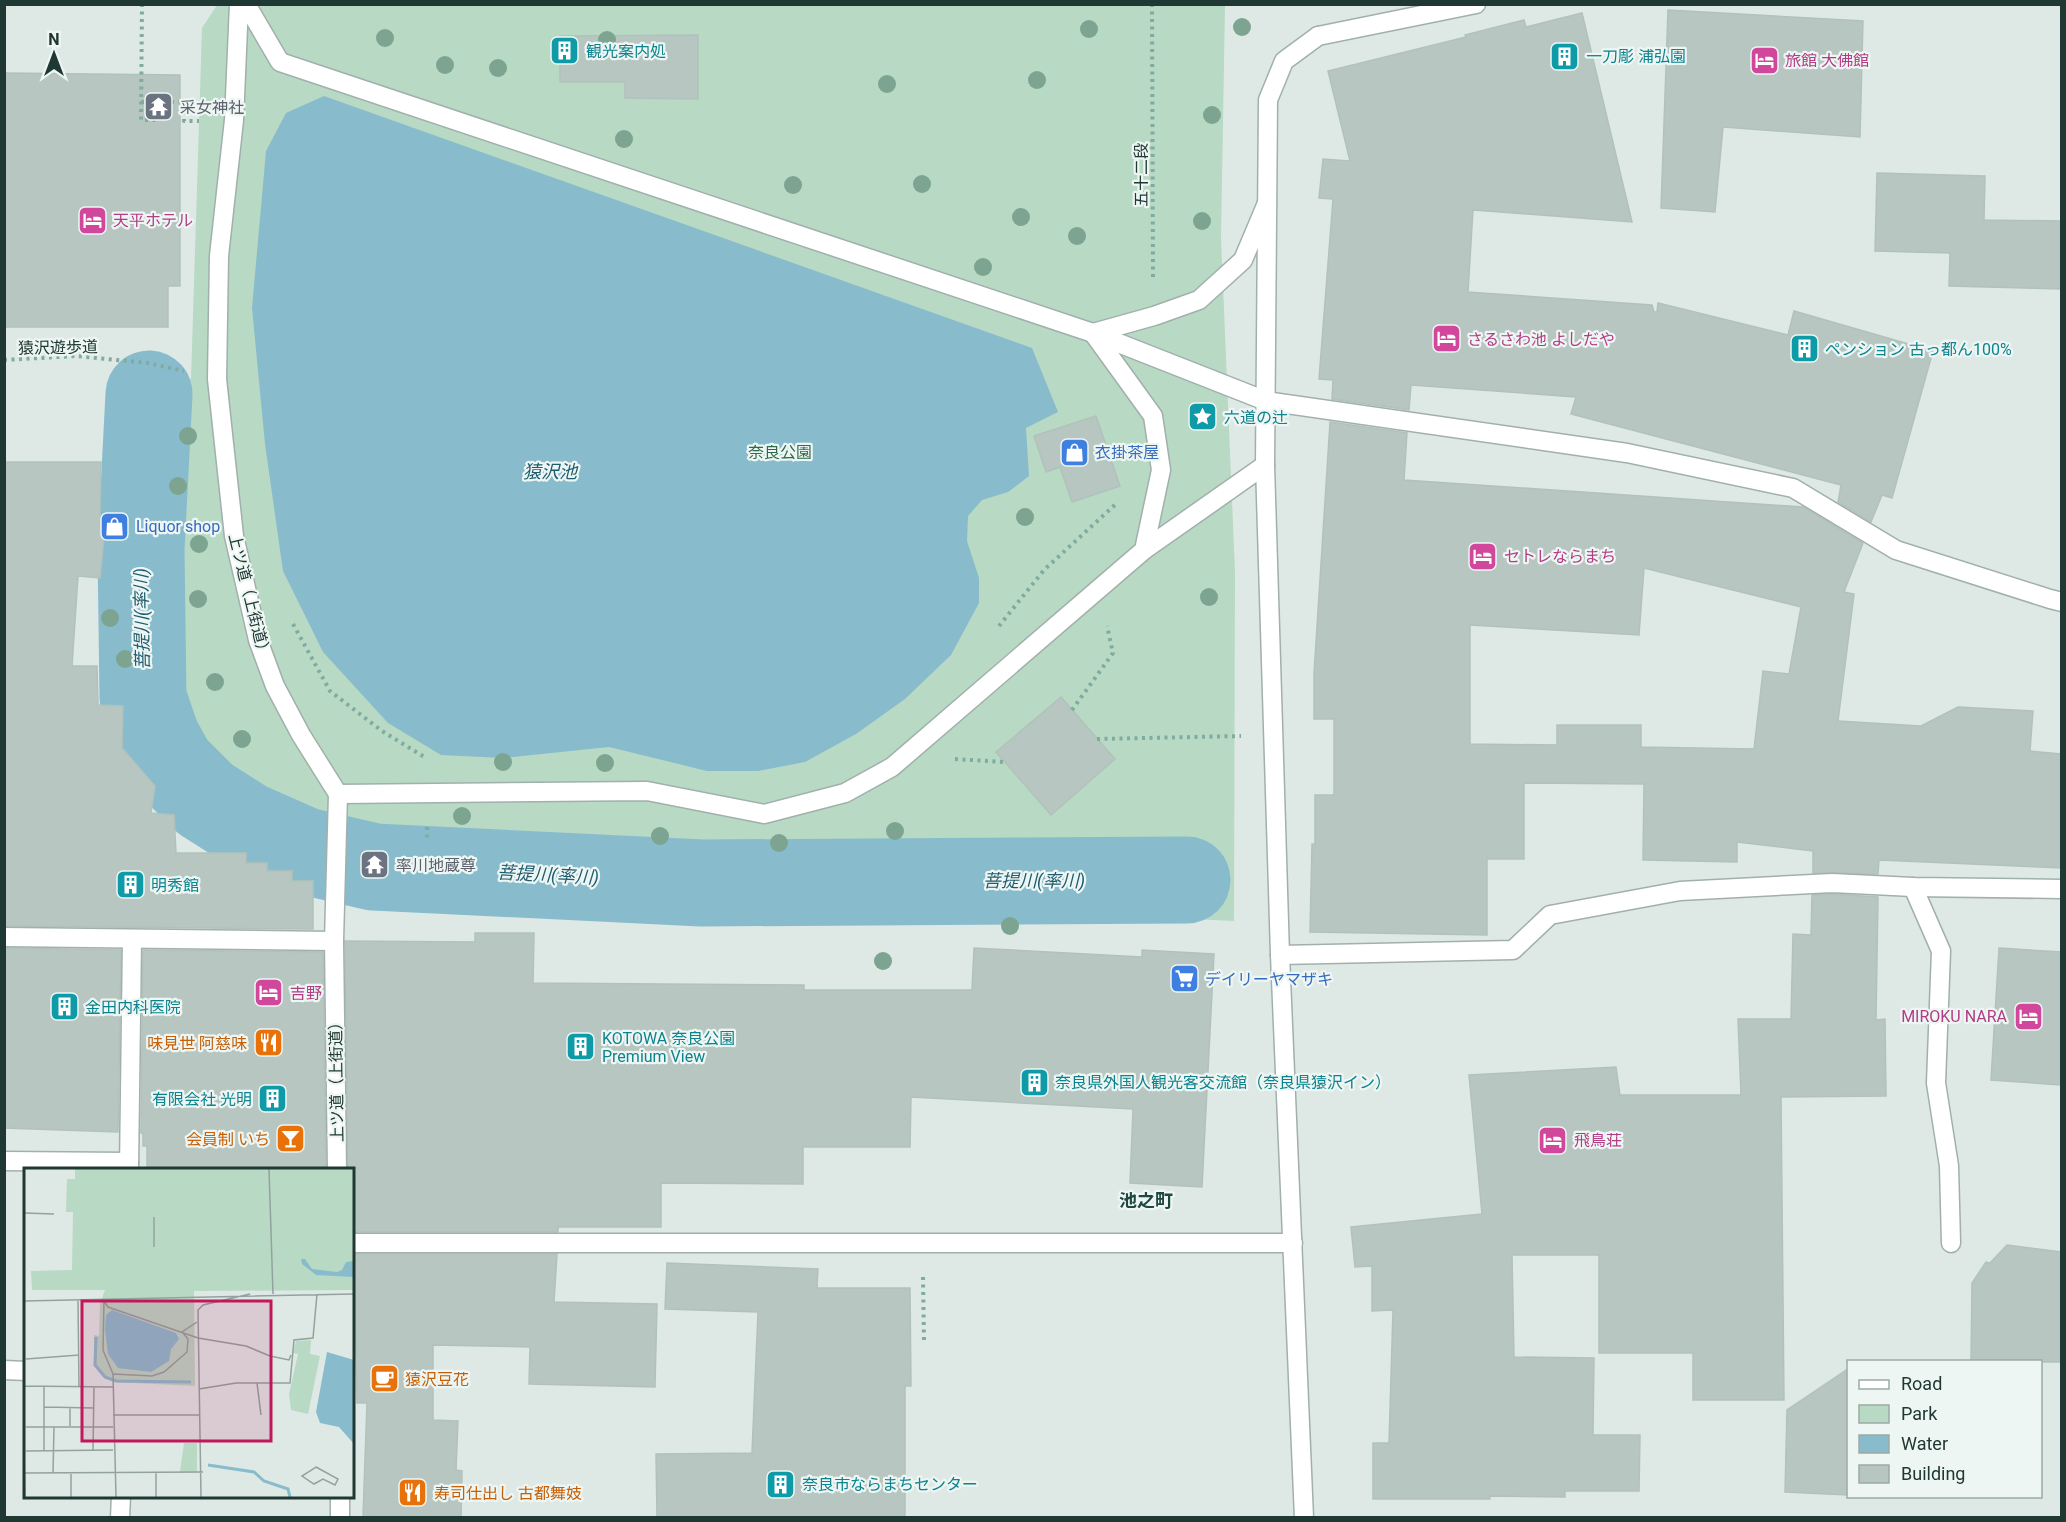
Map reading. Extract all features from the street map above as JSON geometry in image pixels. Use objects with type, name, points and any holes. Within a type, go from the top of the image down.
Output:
[{"type":"street","name":"上ツ道（上街道）","points":[[239,4],[234,120],[219,256],[217,379],[234,536],[258,640],[275,686],[339,802],[334,941],[337,1168]]},
{"type":"street","points":[[246,4],[280,62],[1093,333],[1266,401],[1627,453],[1792,488],[1896,550],[2061,602]]},
{"type":"street","points":[[1305,1518],[1280,956],[1265,465],[1268,100],[1284,61],[1318,36],[1476,4]]},
{"type":"street","points":[[1093,333],[1154,316],[1199,300],[1244,260],[1267,203]]},
{"type":"street","points":[[1093,333],[1153,416],[1161,470],[1144,550]]},
{"type":"street","points":[[339,802],[647,791],[764,814],[845,793],[892,767],[1144,550],[1265,465]]},
{"type":"street","points":[[1280,956],[1513,950],[1550,915],[1680,891],[1832,884],[2061,890]]},
{"type":"street","points":[[1913,887],[1941,951],[1936,1083],[1949,1166],[1951,1243]]},
{"type":"street","points":[[4,937],[334,941]]},
{"type":"street","points":[[4,1161],[129,1166],[132,939]]},
{"type":"street","points":[[354,1243],[1293,1243]]},
{"type":"street","points":[[4,1370],[24,1371]]},
{"type":"street","points":[[120,1518],[121,1498]]},
{"type":"street","points":[[340,1498],[340,1518]]},
{"type":"path","points":[[142,4],[141,120],[159,120]]},
{"type":"path","name":"五十二段","points":[[1152,4],[1154,316]]},
{"type":"path","points":[[141,102],[184,102],[184,121],[234,120]]},
{"type":"path","name":"猿沢遊歩道","points":[[4,360],[76,356],[148,363]]},
{"type":"path","points":[[994,631],[1044,570],[1114,504]]},
{"type":"path","points":[[292,622],[330,691],[382,731],[426,758],[437,759]]},
{"type":"path","points":[[1072,710],[1113,653],[1107,623]]},
{"type":"path","points":[[1097,740],[1275,735]]},
{"type":"path","points":[[950,759],[1004,762]]},
{"type":"path","points":[[923,1276],[924,1342]]},
{"type":"green space","name":"奈良公園","points":[[217,5],[1225,5],[1221,238],[1235,572],[1234,921],[353,880],[229,828],[186,794],[139,726],[132,691],[136,370],[191,379],[202,28]]},
{"type":"water","name":"猿沢池","points":[[324,96],[1032,348],[1058,412],[1026,428],[1029,476],[1008,492],[982,500],[968,516],[967,541],[979,578],[979,603],[951,655],[905,699],[856,734],[805,762],[758,771],[707,771],[609,747],[503,758],[441,755],[388,723],[323,652],[283,571],[265,444],[252,308],[266,151],[286,113]]},
{"type":"building","name":"旅館 大佛館","points":[[1668,10],[1863,21],[1860,137],[1723,127],[1715,212],[1661,208]]},
{"type":"building","points":[[1582,13],[1632,222],[1473,210],[1468,292],[1652,305],[1654,312],[1657,312],[1658,303],[1788,335],[1794,311],[1933,351],[1892,498],[1882,495],[1871,522],[1838,502],[1841,485],[1571,414],[1576,397],[1411,385],[1409,410],[1332,399],[1333,380],[1319,379],[1333,199],[1319,198],[1323,159],[1350,161],[1328,71],[1466,37],[1465,35],[1524,20],[1526,27]]},
{"type":"building","points":[[698,35],[698,99],[625,98],[625,82],[560,82],[560,36]]},
{"type":"building","name":"天平ホテル","points":[[4,73],[180,75],[180,286],[168,286],[168,327],[4,327]]},
{"type":"building","points":[[1877,173],[1985,176],[1984,220],[2061,221],[2061,289],[1949,286],[1950,253],[1875,251]]},
{"type":"building","name":"衣掛茶屋","points":[[1096,416],[1120,486],[1072,502],[1060,467],[1046,472],[1034,436]]},
{"type":"building","points":[[1330,422],[1407,433],[1404,480],[1803,507],[1863,543],[1844,592],[1854,594],[1838,721],[1921,726],[1958,707],[2033,711],[2030,751],[2061,754],[2061,868],[1879,860],[1878,874],[1813,873],[1813,851],[1737,842],[1737,862],[1643,860],[1644,784],[1524,783],[1524,859],[1487,859],[1487,935],[1310,932],[1315,795],[1334,795],[1334,719],[1314,719],[1314,674]],"holes":[[[1644,568],[1801,607],[1789,674],[1763,671],[1754,749],[1641,747],[1641,725],[1557,725],[1557,745],[1470,744],[1470,625],[1639,635]]]},
{"type":"building","points":[[4,462],[101,462],[100,516],[106,516],[100,578],[78,576],[72,666],[97,666],[98,705],[123,706],[122,748],[155,786],[151,813],[174,815],[176,853],[246,853],[246,863],[267,863],[267,871],[292,871],[292,881],[313,881],[313,929],[4,926]]},
{"type":"building","points":[[1061,697],[1115,759],[1051,815],[996,752]]},
{"type":"building","points":[[1812,895],[1878,897],[1876,1020],[1885,1019],[1886,1096],[1781,1097],[1784,1400],[1693,1400],[1693,1353],[1599,1353],[1599,1255],[1512,1255],[1514,1357],[1594,1358],[1593,1435],[1640,1435],[1639,1491],[1565,1491],[1565,1497],[1373,1499],[1373,1443],[1389,1443],[1393,1310],[1372,1311],[1372,1266],[1355,1267],[1351,1227],[1482,1214],[1469,1075],[1616,1067],[1620,1095],[1741,1095],[1738,1019],[1791,1019],[1793,934],[1811,935]]},
{"type":"building","points":[[475,933],[534,933],[533,983],[804,985],[804,990],[972,990],[974,948],[1142,957],[1142,950],[1214,954],[1202,1187],[1130,1183],[1133,1109],[911,1097],[910,1147],[803,1147],[803,1184],[661,1183],[661,1227],[558,1227],[558,1232],[354,1232],[354,1168],[348,1168],[345,941],[475,942]]},
{"type":"building","points":[[4,948],[121,950],[118,1132],[4,1128]]},
{"type":"building","name":"MIROKU NARA","points":[[1999,948],[2061,952],[2061,1085],[1991,1080]]},
{"type":"building","points":[[143,950],[323,952],[326,1168],[147,1168],[147,1146],[143,1146],[143,1133],[141,1133]]},
{"type":"building","points":[[2007,1245],[2061,1252],[2061,1362],[1971,1360],[1972,1283],[1986,1262],[1990,1263]]},
{"type":"building","points":[[354,1254],[557,1254],[554,1302],[657,1304],[655,1387],[529,1384],[530,1347],[433,1345],[433,1420],[458,1421],[456,1470],[462,1471],[461,1518],[363,1516],[367,1403],[357,1403]]},
{"type":"building","points":[[667,1263],[818,1269],[817,1288],[910,1288],[911,1386],[905,1386],[905,1518],[657,1518],[656,1454],[752,1453],[758,1312],[665,1309]]},
{"type":"building","points":[[1847,1370],[1847,1495],[1785,1492],[1787,1410]]},
{"type":"waterway","name":"菩提川(率川)","points":[[149,394],[141,549],[143,698],[157,739],[172,766],[205,799],[246,825],[305,851],[374,867],[702,883],[1187,880]]},
{"type":"place","name":"観光案内処","points":[[565,51]]},
{"type":"place","name":"一刀彫 浦弘園","points":[[1565,56]]},
{"type":"place","name":"旅館 大佛館","points":[[1764,60]]},
{"type":"place","name":"采女神社","points":[[159,107]]},
{"type":"place","name":"天平ホテル","points":[[92,220]]},
{"type":"place","name":"さるさわ池 よしだや","points":[[1446,339]]},
{"type":"place","name":"ペンション 古っ都ん100%","points":[[1804,349]]},
{"type":"place","name":"六道の辻","points":[[1203,417]]},
{"type":"place","name":"衣掛茶屋","points":[[1074,452]]},
{"type":"place","name":"Liquor shop","points":[[115,526]]},
{"type":"place","name":"セトレならまち","points":[[1483,556]]},
{"type":"place","name":"率川地蔵尊","points":[[375,865]]},
{"type":"place","name":"明秀館","points":[[130,885]]},
{"type":"place","name":"デイリーヤマザキ","points":[[1184,979]]},
{"type":"place","name":"吉野","points":[[269,993]]},
{"type":"place","name":"金田内科医院","points":[[64,1007]]},
{"type":"place","name":"MIROKU NARA","points":[[2028,1016]]},
{"type":"place","name":"味見世 阿慈味","points":[[268,1043]]},
{"type":"place","name":"KOTOWA 奈良公園 Premium View","points":[[581,1047]]},
{"type":"place","name":"奈良県外国人観光客交流館（奈良県猿沢イン）","points":[[1034,1082]]},
{"type":"place","name":"有限会社 光明","points":[[273,1099]]},
{"type":"place","name":"会員制 いち","points":[[291,1139]]},
{"type":"place","name":"飛鳥荘","points":[[1553,1140]]},
{"type":"place","name":"猿沢豆花","points":[[384,1379]]},
{"type":"place","name":"奈良市ならまちセンター","points":[[781,1484]]},
{"type":"place","name":"寿司仕出し 古都舞妓","points":[[413,1493]]},
{"type":"district","name":"池之町","points":[[1146,1201]]}]
